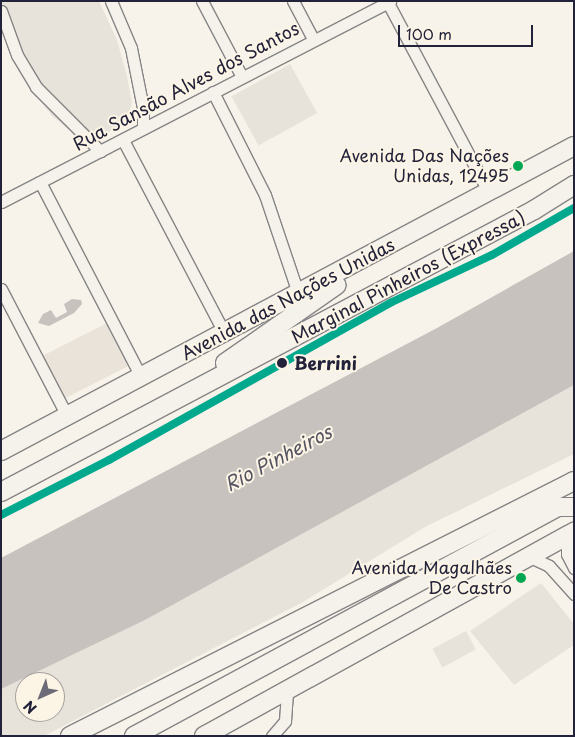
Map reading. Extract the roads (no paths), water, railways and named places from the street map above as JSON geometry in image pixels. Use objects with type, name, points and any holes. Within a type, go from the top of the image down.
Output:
[{"type":"highway","name":"Avenida das Nações Unidas","points":[[1,451],[403,239],[574,146]]},
{"type":"highway","name":"Marginal Pinheiros (Expressa)","points":[[1,492],[534,210],[574,185]]},
{"type":"highway","points":[[176,398],[403,239]]},
{"type":"highway","points":[[1,485],[40,471]]},
{"type":"highway","points":[[70,736],[574,481]]},
{"type":"highway","points":[[134,736],[558,507],[574,507]]},
{"type":"highway","points":[[204,736],[287,692],[572,532]]},
{"type":"street","points":[[111,1],[131,48],[143,108],[143,128]]},
{"type":"street","points":[[202,1],[242,77]]},
{"type":"street","points":[[293,1],[313,39]]},
{"type":"street","points":[[388,2],[489,193]]},
{"type":"street","name":"Rua Sansão Alves dos Santos","points":[[1,202],[123,140],[313,39],[388,2]]},
{"type":"street","points":[[1,11],[17,55],[36,86],[100,151]]},
{"type":"street","points":[[213,92],[265,195],[298,293]]},
{"type":"street","points":[[123,140],[224,332]]},
{"type":"street","points":[[40,182],[141,377]]},
{"type":"street","points":[[1,289],[67,416]]},
{"type":"street","points":[[572,532],[567,554],[574,568]]},
{"type":"street","points":[[549,566],[567,554]]},
{"type":"street","points":[[528,556],[549,566],[574,594]]},
{"type":"street","points":[[272,736],[286,721],[287,692]]},
{"type":"water","name":"Rio Pinheiros","points":[[574,251],[574,385],[145,620],[36,672],[15,672],[15,682],[1,689],[1,558],[437,328]]},
{"type":"water","points":[[72,299],[81,300],[82,304],[74,313],[49,326],[38,323],[43,314],[51,310],[56,318],[67,312],[64,304]]},
{"type":"place","name":"Avenida Das Nações Unidas, 12495","points":[[518,166]]},
{"type":"place","name":"Berrini","points":[[282,363]]},
{"type":"place","name":"Avenida Magalhães De Castro","points":[[521,578]]}]
